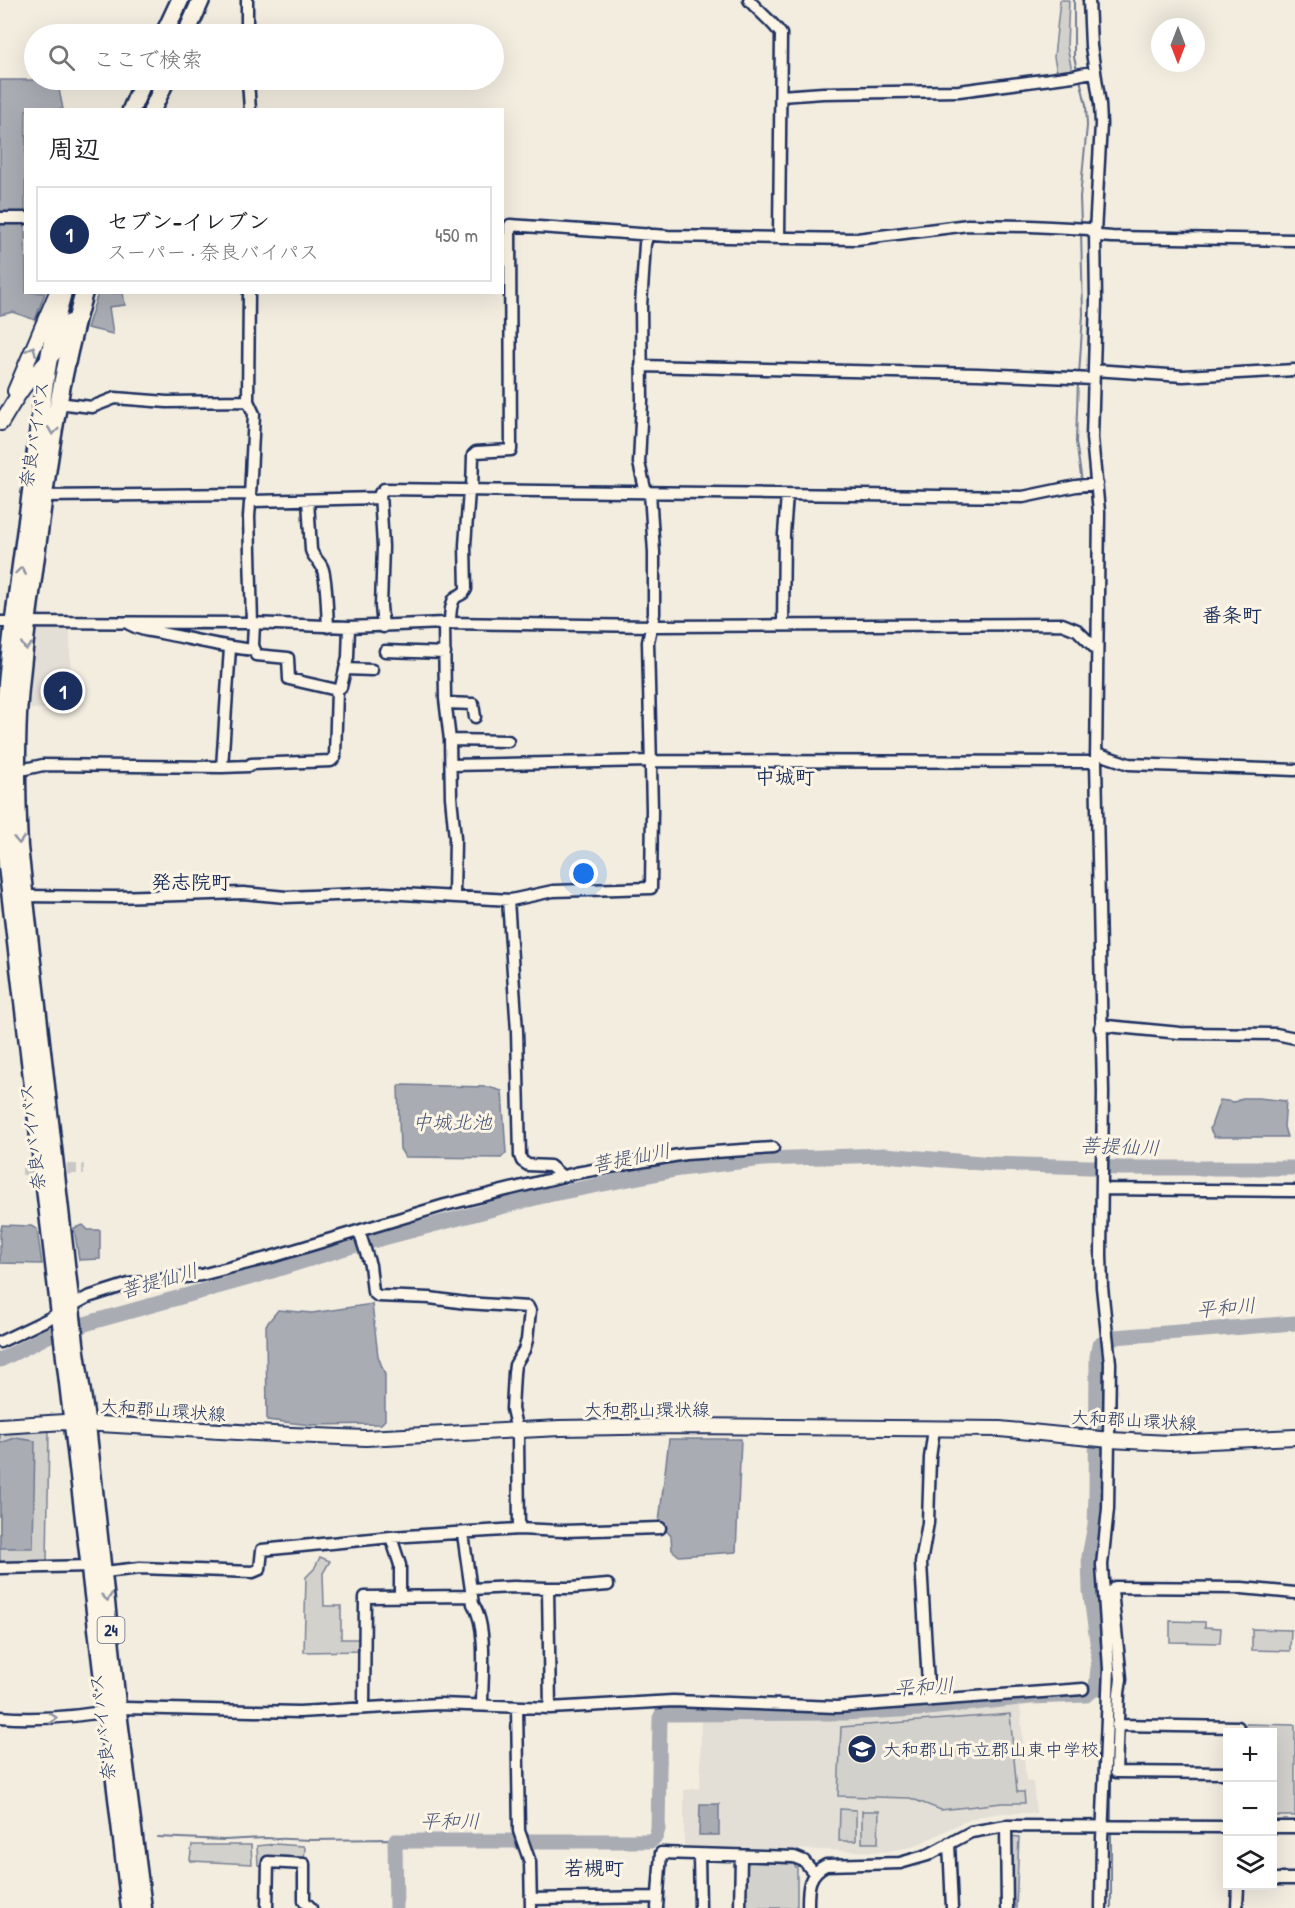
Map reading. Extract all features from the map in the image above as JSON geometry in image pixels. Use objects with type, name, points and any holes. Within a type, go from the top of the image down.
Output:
[{"type":"highway","points":[[169,24],[180,0]]},
{"type":"highway","points":[[190,24],[201,0]]},
{"type":"highway","points":[[132,108],[140,90]]},
{"type":"highway","points":[[153,108],[161,90]]},
{"type":"highway","name":"奈良バイパス","points":[[63,294],[48,362],[14,622],[4,722],[5,844],[66,1312]]},
{"type":"highway","name":"奈良バイパス","points":[[82,294],[57,404],[43,496],[14,622],[18,712],[16,771],[19,847],[70,1353],[113,1711],[130,1908]]},
{"type":"highway","name":"奈良バイパス","points":[[113,1711],[143,1908]]},
{"type":"main road","points":[[1,425],[56,294]]},
{"type":"main road","points":[[1,425],[25,386],[60,346],[82,294]]},
{"type":"main road","name":"大和郡山環状線","points":[[0,1426],[79,1422],[291,1436],[366,1438],[517,1430],[683,1426],[1021,1430],[1099,1439],[1170,1443],[1295,1437]]},
{"type":"street","points":[[247,0],[248,24]]},
{"type":"street","points":[[749,0],[781,34],[779,238]]},
{"type":"street","points":[[1089,0],[1089,26],[1101,124],[1095,232],[1096,300],[1092,438],[1099,523],[1096,757],[1103,1092],[1101,1255],[1110,1363],[1099,1439],[1107,1517],[1102,1565],[1109,1648],[1108,1702],[1116,1772],[1223,1773]]},
{"type":"street","points":[[781,96],[823,93],[959,92],[1095,71]]},
{"type":"street","points":[[249,90],[250,108]]},
{"type":"street","points":[[0,219],[24,218]]},
{"type":"street","points":[[454,896],[455,838],[446,703],[447,624],[452,603],[455,598],[464,594],[466,589],[465,545],[473,455],[476,452],[511,450],[510,225],[668,236],[857,239],[968,225],[1089,229],[1099,236],[1112,237],[1295,240]]},
{"type":"street","points":[[24,896],[115,897],[243,893],[286,897],[384,893],[508,900],[553,891],[651,888],[648,642],[654,614],[654,552],[648,493],[639,462],[641,306],[645,244],[648,234]]},
{"type":"street","points":[[249,294],[248,401],[254,414],[252,498],[249,517],[256,656],[288,658],[289,679],[337,690]]},
{"type":"street","points":[[641,366],[1183,376],[1295,370]]},
{"type":"street","points":[[57,404],[92,407],[115,398],[167,402],[248,401]]},
{"type":"street","points":[[43,496],[246,494],[252,498],[308,500],[377,498],[384,489],[1023,497],[1096,484]]},
{"type":"street","points":[[380,494],[383,627]]},
{"type":"street","points":[[783,625],[787,495]]},
{"type":"street","points":[[308,500],[311,550],[324,574],[328,627]]},
{"type":"street","points":[[14,622],[253,623],[328,627],[447,624],[652,626],[1062,624],[1077,630],[1096,649]]},
{"type":"street","points":[[127,622],[142,630],[230,648],[255,650]]},
{"type":"street","points":[[16,771],[43,765],[222,767],[331,761],[334,757],[337,690],[341,687],[348,657],[349,627]]},
{"type":"street","points":[[222,767],[230,648]]},
{"type":"street","points":[[385,651],[445,653]]},
{"type":"street","points":[[345,669],[372,670]]},
{"type":"street","points":[[446,703],[473,704],[475,717]]},
{"type":"street","points":[[450,740],[508,741]]},
{"type":"street","points":[[451,765],[1096,757],[1129,764],[1295,770]]},
{"type":"street","points":[[508,900],[517,1031],[520,1156],[522,1161],[528,1165],[550,1166],[562,1176]]},
{"type":"street","points":[[1100,1028],[1107,1026],[1180,1033],[1276,1034],[1295,1038]]},
{"type":"street","points":[[0,1342],[66,1312],[88,1297],[129,1284],[201,1275],[360,1233],[435,1208],[562,1176],[685,1154],[773,1148]]},
{"type":"street","points":[[1102,1187],[1295,1191]]},
{"type":"street","points":[[360,1233],[370,1265],[374,1292],[378,1296],[430,1298],[528,1307],[530,1311],[527,1340],[515,1365],[512,1409],[517,1430],[519,1529]]},
{"type":"street","points":[[928,1701],[921,1563],[928,1523],[930,1458],[934,1429]]},
{"type":"street","points":[[0,1568],[140,1568],[253,1572],[260,1569],[262,1550],[391,1537],[519,1529],[563,1531],[660,1527]]},
{"type":"street","points":[[464,1534],[473,1604],[478,1612],[482,1643],[482,1705]]},
{"type":"street","points":[[391,1537],[400,1565],[400,1596]]},
{"type":"street","points":[[364,1708],[365,1597],[472,1592],[514,1587],[571,1588],[608,1585]]},
{"type":"street","points":[[1101,1908],[1104,1826],[1112,1722],[1121,1679],[1112,1591],[1115,1587],[1242,1588],[1295,1593]]},
{"type":"street","points":[[548,1588],[550,1708]]},
{"type":"street","points":[[0,1717],[30,1720],[164,1708],[299,1712],[439,1704],[550,1708],[673,1701],[837,1707],[1083,1689]]},
{"type":"street","points":[[517,1707],[519,1831],[530,1862],[531,1904],[657,1902],[661,1853],[794,1857],[804,1861],[814,1873]]},
{"type":"street","points":[[1112,1722],[1238,1726]]},
{"type":"street","points":[[1006,1826],[1007,1908]]},
{"type":"street","points":[[808,1908],[808,1885],[814,1873],[821,1867],[830,1864],[900,1863],[928,1855],[971,1832],[1006,1826],[1223,1827]]},
{"type":"street","points":[[1277,1827],[1295,1827]]},
{"type":"street","points":[[949,1843],[952,1908]]},
{"type":"street","points":[[699,1855],[700,1908]]},
{"type":"street","points":[[741,1856],[741,1908]]},
{"type":"street","points":[[267,1908],[268,1862],[304,1864],[304,1901],[311,1908]]},
{"type":"street","points":[[1277,1879],[1295,1879]]},
{"type":"street","points":[[1238,1890],[1238,1908]]},
{"type":"shaded area","points":[[1060,0],[1069,0],[1067,46],[1072,71],[1063,73],[1057,72],[1054,57]]},
{"type":"shaded area","points":[[37,628],[70,629],[71,708],[28,709]]},
{"type":"shaded area","points":[[18,1428],[49,1430],[47,1564],[0,1566],[0,1430]]},
{"type":"shaded area","points":[[320,1557],[330,1561],[323,1573],[324,1606],[341,1606],[341,1639],[364,1639],[364,1651],[304,1652],[306,1577],[314,1569]]},
{"type":"shaded area","points":[[1170,1621],[1205,1622],[1205,1627],[1221,1628],[1220,1643],[1170,1642]]},
{"type":"shaded area","points":[[1252,1629],[1291,1630],[1290,1651],[1252,1650]]},
{"type":"shaded area","name":"大和郡山市立郡山東中学校","points":[[1020,1703],[1026,1781],[1033,1782],[1036,1813],[981,1816],[961,1823],[915,1846],[885,1852],[684,1846],[684,1790],[700,1788],[701,1713],[835,1717]]},
{"type":"shaded area","points":[[1010,1714],[1017,1792],[1024,1792],[1025,1803],[1002,1803],[941,1810],[910,1798],[838,1796],[841,1727]]},
{"type":"shaded area","points":[[1246,1724],[1295,1725],[1295,1816],[1277,1816],[1277,1728],[1242,1728]]},
{"type":"shaded area","points":[[840,1809],[856,1810],[856,1841],[839,1841]]},
{"type":"shaded area","points":[[862,1811],[879,1811],[878,1843],[862,1843]]},
{"type":"shaded area","points":[[1010,1836],[1019,1837],[1016,1908],[1010,1908]]},
{"type":"shaded area","points":[[275,1844],[303,1846],[305,1848],[304,1859],[264,1858],[264,1866],[258,1865],[257,1846]]},
{"type":"shaded area","points":[[192,1845],[251,1845],[252,1864],[191,1861]]},
{"type":"shaded area","points":[[749,1862],[793,1864],[797,1868],[797,1908],[745,1908],[745,1866]]},
{"type":"water","points":[[0,80],[24,80],[24,90],[59,90],[63,108],[24,108],[24,212],[0,213]]},
{"type":"water","points":[[0,223],[24,223],[24,294],[45,294],[35,320],[13,312],[0,315]]},
{"type":"water","points":[[98,294],[123,294],[125,305],[109,307],[113,334],[87,328]]},
{"type":"water","name":"中城北池","points":[[400,1085],[488,1087],[502,1091],[506,1153],[501,1158],[405,1157],[400,1149],[398,1087]]},
{"type":"water","points":[[1242,1098],[1286,1101],[1284,1127],[1287,1137],[1214,1137],[1210,1129],[1220,1100],[1235,1102]]},
{"type":"water","points":[[2,1225],[31,1226],[37,1229],[42,1264],[0,1263]]},
{"type":"water","points":[[83,1225],[88,1230],[100,1230],[100,1259],[79,1260],[74,1228]]},
{"type":"water","points":[[372,1304],[378,1356],[385,1375],[385,1420],[381,1424],[311,1425],[267,1420],[266,1325],[278,1310],[312,1313]]},
{"type":"water","points":[[15,1438],[35,1441],[33,1548],[0,1548],[0,1443]]},
{"type":"water","points":[[669,1439],[741,1439],[736,1552],[679,1556],[672,1550],[671,1536],[659,1522]]},
{"type":"water","points":[[700,1804],[719,1804],[719,1835],[699,1835]]},
{"type":"waterway","points":[[1074,0],[1074,57],[1077,70]]},
{"type":"waterway","points":[[1080,79],[1086,105],[1087,126],[1080,197],[1081,225]]},
{"type":"waterway","points":[[1079,375],[1083,314],[1081,231]]},
{"type":"waterway","points":[[1078,381],[1076,442],[1082,482]]},
{"type":"waterway","name":"菩提仙川","points":[[0,1360],[52,1334],[342,1249],[543,1196],[680,1169],[763,1159],[884,1155],[993,1164],[1121,1168],[1295,1168]]},
{"type":"waterway","name":"平和川","points":[[396,1908],[395,1841],[651,1841],[658,1829],[660,1718],[662,1714],[844,1713],[919,1709],[1030,1697],[1086,1695],[1096,1688],[1098,1668],[1089,1557],[1095,1525],[1099,1345],[1114,1337],[1295,1323]]},
{"type":"waterway","points":[[1096,1688],[1103,1701]]},
{"type":"waterway","points":[[1111,1716],[1112,1731]]},
{"type":"waterway","points":[[1111,1752],[1111,1824]]},
{"type":"waterway","points":[[1111,1830],[1111,1908]]},
{"type":"waterway","points":[[158,1837],[224,1840],[391,1839],[395,1841]]},
{"type":"tunnel","points":[[22,1170],[84,1169]]},
{"type":"place","name":"セブン-イレブン","points":[[63,691]]},
{"type":"place","name":"大和郡山市立郡山東中学校","points":[[862,1749]]},
{"type":"district","name":"番条町","points":[[1232,614]]},
{"type":"district","name":"中城町","points":[[785,776]]},
{"type":"district","name":"発志院町","points":[[191,881]]},
{"type":"district","name":"若槻町","points":[[594,1867]]}]
